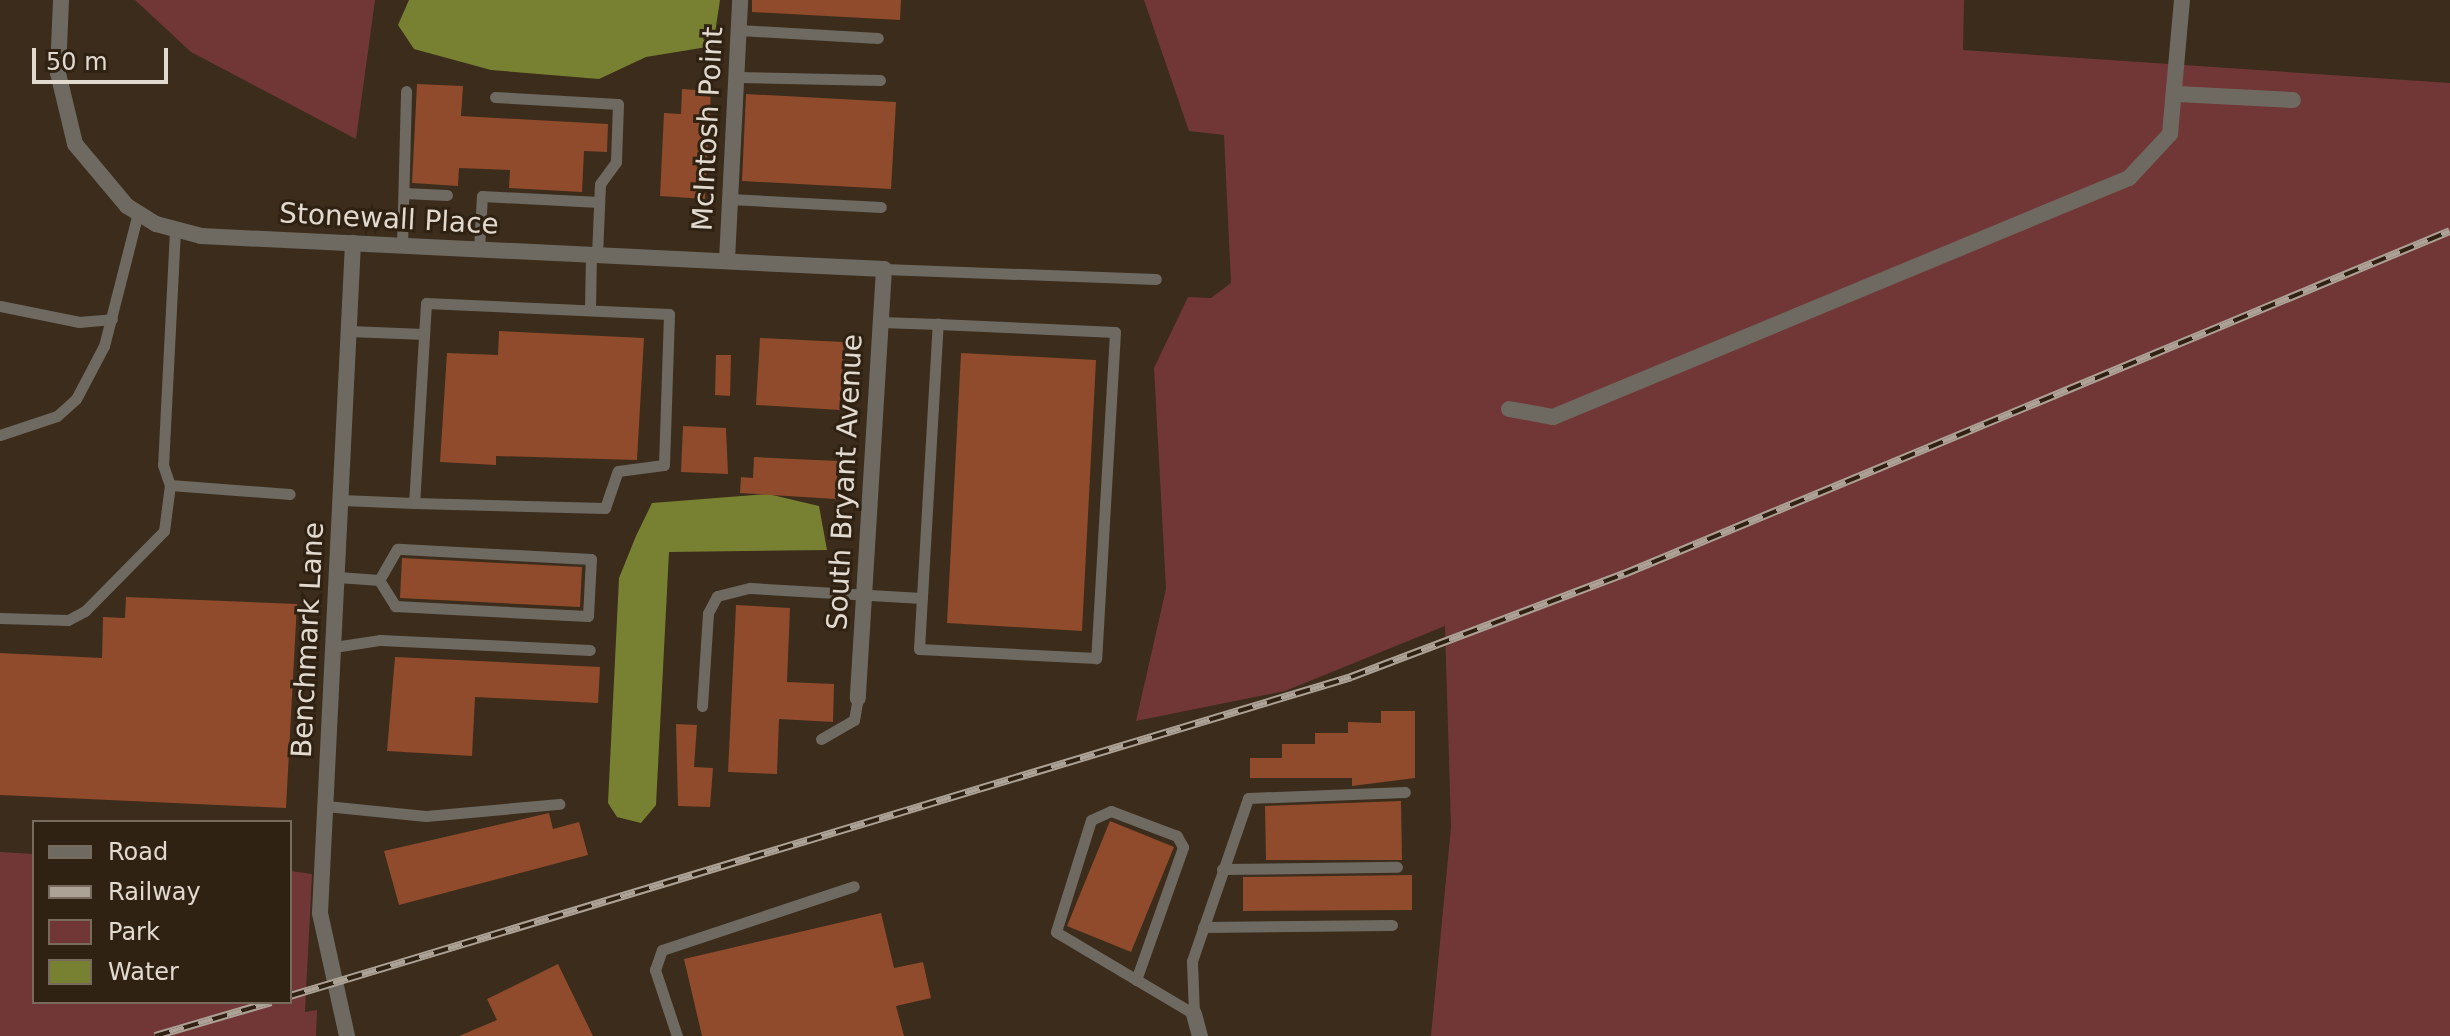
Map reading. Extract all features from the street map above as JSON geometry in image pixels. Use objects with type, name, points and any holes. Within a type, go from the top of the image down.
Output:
[{"type":"street","name":"Stonewall Place","points":[[61,0],[58,73],[75,144],[138,213],[175,230],[402,246],[884,269]]},
{"type":"street","name":"McIntosh Point","points":[[727,260],[740,0]]},
{"type":"street","points":[[1509,409],[1553,417],[2129,178],[2170,134],[2178,94],[2182,0]]},
{"type":"street","points":[[2178,94],[2293,100]]},
{"type":"street","name":"Benchmark Lane","points":[[347,1036],[320,913],[353,243]]},
{"type":"street","name":"South Bryant Avenue","points":[[858,698],[884,269]]},
{"type":"street","points":[[1194,1014],[1200,1036]]},
{"type":"lane","points":[[739,30],[878,38]]},
{"type":"lane","points":[[736,77],[880,80]]},
{"type":"lane","points":[[402,246],[406,91]]},
{"type":"lane","points":[[495,97],[618,104],[616,162],[600,184],[590,310]]},
{"type":"lane","points":[[404,193],[447,195]]},
{"type":"lane","points":[[479,249],[482,196],[599,202]]},
{"type":"lane","points":[[730,199],[881,207]]},
{"type":"lane","points":[[0,435],[34,427],[76,399],[112,319],[138,213]]},
{"type":"lane","points":[[0,618],[68,620],[85,611],[164,531],[170,485],[163,465],[175,230]]},
{"type":"lane","points":[[884,269],[1156,279]]},
{"type":"lane","points":[[342,500],[414,503],[605,508],[618,471],[664,465],[669,314],[426,303],[414,503]]},
{"type":"lane","points":[[0,306],[79,322],[112,319]]},
{"type":"lane","points":[[881,322],[938,324],[1115,332],[1096,658],[919,649],[938,324]]},
{"type":"lane","points":[[349,331],[424,334]]},
{"type":"lane","points":[[170,485],[290,494]]},
{"type":"lane","points":[[397,549],[591,559],[588,616],[395,606],[379,580],[397,549]]},
{"type":"lane","points":[[338,577],[379,580]]},
{"type":"lane","points":[[702,706],[708,613],[717,596],[750,588],[922,598]]},
{"type":"lane","points":[[334,647],[380,640],[590,650]]},
{"type":"lane","points":[[821,739],[854,720],[858,698]]},
{"type":"lane","points":[[1194,1014],[1192,961],[1243,806],[1255,794],[1405,792]]},
{"type":"lane","points":[[326,806],[426,816],[559,804]]},
{"type":"lane","points":[[1136,980],[1183,847],[1177,836],[1111,811],[1091,820],[1054,924],[1065,942],[1194,1014]]},
{"type":"lane","points":[[1222,869],[1397,867]]},
{"type":"lane","points":[[677,1036],[655,970],[662,950],[854,886]]},
{"type":"lane","points":[[1203,927],[1392,925]]},
{"type":"green space","points":[[135,0],[375,0],[356,139],[191,52]]},
{"type":"green space","points":[[1144,0],[1964,0],[1963,50],[2450,83],[2450,1036],[1431,1036],[1451,827],[1445,626],[1285,691],[1136,721],[1166,589],[1154,368],[1188,297],[1211,298],[1231,283],[1224,135],[1189,131]]},
{"type":"green space","points":[[0,852],[32,854],[32,1004],[292,1004],[292,871],[312,874],[305,1012],[317,1010],[316,1036],[0,1036]]},
{"type":"water","points":[[409,0],[720,0],[713,46],[646,57],[599,79],[491,70],[414,49],[398,25]]},
{"type":"water","points":[[768,494],[819,506],[827,550],[669,552],[656,805],[641,823],[617,817],[608,803],[619,578],[636,536],[652,503]]},
{"type":"building","points":[[752,0],[901,0],[900,20],[752,12]]},
{"type":"building","points":[[417,84],[463,86],[461,116],[608,124],[607,152],[584,151],[582,192],[509,188],[510,170],[459,168],[458,186],[412,183]]},
{"type":"building","points":[[682,89],[711,91],[705,199],[660,196],[664,113],[681,114]]},
{"type":"building","points":[[746,94],[896,102],[891,189],[742,181]]},
{"type":"building","points":[[499,331],[644,338],[637,460],[496,456],[496,465],[440,462],[447,353],[498,355]]},
{"type":"building","points":[[760,338],[844,342],[840,410],[756,405]]},
{"type":"building","points":[[961,353],[1096,360],[1082,631],[947,623]]},
{"type":"building","points":[[716,355],[731,355],[730,396],[715,395]]},
{"type":"building","points":[[683,426],[726,428],[728,474],[681,472]]},
{"type":"building","points":[[754,457],[838,461],[836,499],[740,493],[741,477],[753,478]]},
{"type":"building","points":[[402,558],[582,567],[580,607],[400,598]]},
{"type":"building","points":[[126,597],[297,604],[286,808],[0,795],[0,653],[102,658],[103,617],[125,618]]},
{"type":"building","points":[[736,605],[790,608],[787,682],[834,684],[833,722],[779,719],[777,774],[728,772]]},
{"type":"building","points":[[395,657],[600,667],[598,703],[475,697],[472,756],[387,751]]},
{"type":"building","points":[[1381,711],[1415,711],[1415,778],[1352,786],[1352,778],[1250,778],[1250,758],[1282,758],[1282,744],[1315,744],[1315,733],[1348,733],[1348,722],[1381,723]]},
{"type":"building","points":[[676,724],[697,725],[694,767],[713,768],[710,807],[678,806]]},
{"type":"building","points":[[1401,801],[1402,860],[1266,860],[1265,806]]},
{"type":"building","points":[[549,813],[553,829],[579,822],[588,855],[399,905],[384,851]]},
{"type":"building","points":[[1110,821],[1174,847],[1131,952],[1067,926]]},
{"type":"building","points":[[1412,875],[1412,910],[1243,911],[1243,877]]},
{"type":"building","points":[[881,913],[894,968],[923,962],[931,998],[896,1006],[904,1036],[702,1036],[684,959]]},
{"type":"building","points":[[558,964],[593,1036],[459,1036],[497,1020],[487,999]]},
{"type":"railway","points":[[292,995],[1351,677],[1624,574],[2450,231]]},
{"type":"railway","points":[[155,1036],[264,1004]]}]
